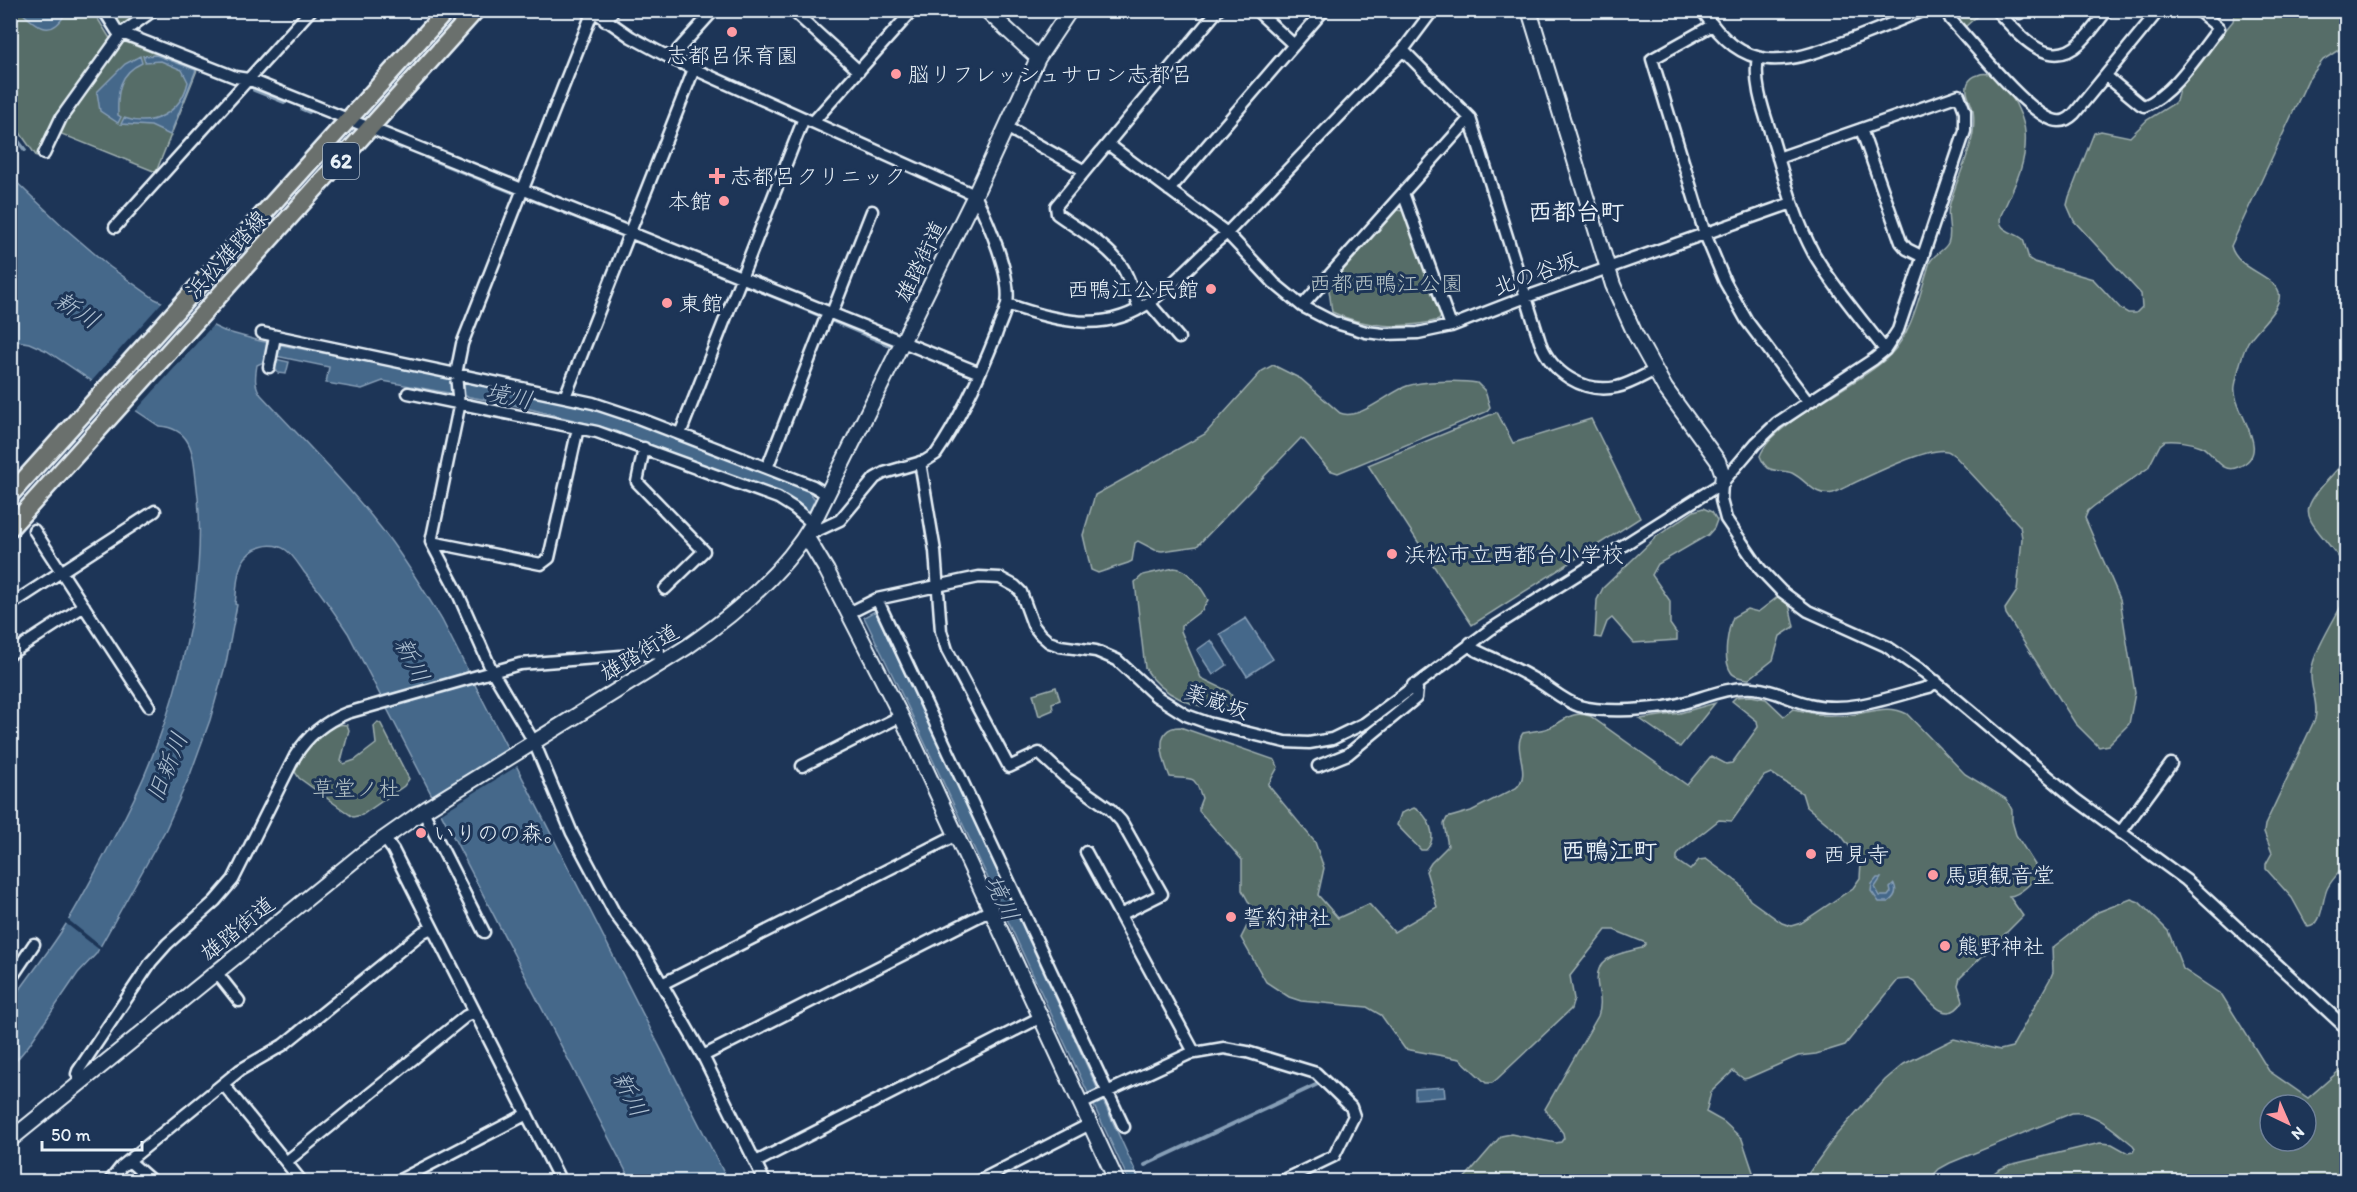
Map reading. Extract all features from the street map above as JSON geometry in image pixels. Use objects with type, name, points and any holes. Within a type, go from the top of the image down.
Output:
[{"type":"main road","name":"浜松雄踏線","points":[[10,495],[447,10]]},
{"type":"main road","name":"浜松雄踏線","points":[[10,528],[476,10]]},
{"type":"street","points":[[104,10],[117,31],[235,77],[248,79],[981,373]]},
{"type":"street","points":[[44,154],[61,118],[123,33],[154,10]]},
{"type":"street","points":[[115,226],[311,10]]},
{"type":"street","points":[[605,21],[614,10]]},
{"type":"street","points":[[674,60],[678,50],[714,10]]},
{"type":"street","points":[[792,10],[860,71]]},
{"type":"street","points":[[680,434],[742,276],[809,120],[860,71],[914,10]]},
{"type":"street","points":[[986,10],[1038,58]]},
{"type":"street","name":"雄踏街道","points":[[10,1140],[384,838],[706,634],[742,605],[775,572],[811,528],[975,195],[1038,58],[1070,10]]},
{"type":"street","points":[[1179,338],[1144,305],[1116,259],[1057,214],[1056,206],[1218,10]]},
{"type":"street","points":[[1256,10],[1294,45]]},
{"type":"street","points":[[1169,190],[1324,10]]},
{"type":"street","points":[[1007,304],[1050,319],[1096,323],[1121,317],[1144,305],[1227,233],[1403,50],[1433,10]]},
{"type":"street","points":[[1529,10],[1607,268],[1631,326],[1655,370],[1676,405],[1718,461],[1723,475],[1721,500],[1726,519],[1760,569],[1781,591],[1819,617],[1892,650],[1936,681],[2075,800],[2192,884],[2346,1028]]},
{"type":"street","points":[[1702,10],[1711,26],[1732,45],[1758,57],[1783,60],[1796,59],[1903,14],[1924,10]]},
{"type":"street","points":[[1946,10],[1951,20],[2026,102],[2052,120],[2060,122],[2068,120],[2159,10]]},
{"type":"street","points":[[1996,10],[2028,44],[2037,50],[2058,54],[2078,46],[2107,10]]},
{"type":"street","points":[[2106,76],[2140,104],[2144,106],[2149,104],[2171,87],[2219,28],[2197,10]]},
{"type":"street","points":[[765,1182],[703,1056],[643,951],[615,914],[572,833],[529,746],[488,672],[456,589],[431,542],[459,401],[456,376],[462,344],[593,11],[631,38],[674,60],[975,195],[997,247],[1006,285],[1007,304],[981,373],[939,448],[931,458],[875,478],[840,520],[811,528]]},
{"type":"street","points":[[1711,26],[1652,59],[1705,234],[1725,282],[1747,321],[1808,402]]},
{"type":"street","points":[[1403,50],[1470,118],[1544,352],[1550,362],[1568,377],[1589,386],[1607,388],[1625,385],[1655,370]]},
{"type":"street","points":[[1758,57],[1759,93],[1778,158],[1792,204],[1814,253],[1828,276],[1885,350],[1898,330],[1965,131],[1965,111],[1959,94],[1778,158]]},
{"type":"street","points":[[565,398],[694,69]]},
{"type":"street","points":[[1302,306],[1470,118]]},
{"type":"street","points":[[1006,127],[1085,171]]},
{"type":"street","points":[[1862,129],[1901,242],[1907,249],[1923,257]]},
{"type":"street","name":"北の谷坂","points":[[1108,144],[1227,233],[1274,283],[1302,306],[1333,322],[1366,332],[1418,333],[1452,326],[1526,297],[1792,204]]},
{"type":"street","points":[[1403,193],[1452,326]]},
{"type":"street","points":[[767,468],[872,211]]},
{"type":"street","points":[[262,333],[274,340],[616,410],[813,486],[824,501]]},
{"type":"street","points":[[269,367],[274,340]]},
{"type":"street","name":"薬蔵坂","points":[[849,613],[877,599],[979,577],[1000,578],[1008,581],[1021,592],[1033,625],[1049,642],[1096,651],[1117,660],[1156,696],[1186,715],[1285,742],[1315,742],[1344,735],[1374,716],[1470,643],[1722,483],[1766,432],[1885,350]]},
{"type":"street","points":[[408,393],[459,401],[613,437],[778,498],[794,508],[811,528],[827,571],[901,716],[1041,1017],[1085,1102],[1090,1124],[1117,1182]]},
{"type":"street","points":[[431,542],[541,564],[549,558],[579,428]]},
{"type":"street","points":[[644,448],[637,482],[704,551],[665,589]]},
{"type":"street","points":[[920,462],[939,586],[940,621],[944,641],[1009,767],[1039,753],[1065,777],[1110,809],[1124,826],[1162,894],[1120,915]]},
{"type":"street","points":[[10,605],[155,511]]},
{"type":"street","points":[[34,530],[149,705]]},
{"type":"street","points":[[877,599],[1105,1093],[1124,1127]]},
{"type":"street","points":[[10,654],[84,606]]},
{"type":"street","points":[[1470,643],[1475,650],[1532,677],[1564,699],[1592,709],[1662,707],[1694,700],[1723,690],[1752,687],[1780,693],[1809,704],[1841,707],[1865,704],[1929,687],[1936,681]]},
{"type":"street","points":[[81,1082],[76,1074],[151,962],[167,944],[215,901],[232,880],[300,747],[329,721],[373,705],[488,672],[532,663],[658,653],[664,661]]},
{"type":"street","points":[[1318,766],[1348,754],[1416,698],[1417,689],[1413,685]]},
{"type":"street","points":[[802,766],[901,716]]},
{"type":"street","points":[[2120,833],[2171,764]]},
{"type":"street","points":[[425,810],[484,932]]},
{"type":"street","points":[[662,984],[956,835]]},
{"type":"street","points":[[384,838],[393,850],[561,1182]]},
{"type":"street","points":[[1086,852],[1194,1052]]},
{"type":"street","points":[[703,1056],[991,910]]},
{"type":"street","points":[[109,1182],[129,1161],[240,1070],[283,1045],[423,932],[432,928]]},
{"type":"street","points":[[10,980],[34,944]]},
{"type":"street","points":[[216,972],[239,1002]]},
{"type":"street","points":[[286,1162],[466,1016],[475,1012]]},
{"type":"street","points":[[756,1162],[1041,1017]]},
{"type":"street","points":[[1085,1102],[1194,1052],[1212,1048],[1235,1049],[1311,1071],[1320,1076],[1351,1107],[1354,1116],[1334,1156],[1280,1182]]},
{"type":"street","points":[[223,1084],[302,1182]]},
{"type":"street","points":[[396,1182],[527,1114]]},
{"type":"street","points":[[977,1182],[1090,1124]]},
{"type":"street","points":[[129,1161],[153,1182]]},
{"type":"green space","points":[[1951,10],[1983,11],[1965,27]]},
{"type":"green space","points":[[11,11],[93,11],[111,40],[57,115],[37,157],[11,120]]},
{"type":"green space","points":[[110,11],[144,11],[121,28]]},
{"type":"green space","points":[[2235,11],[2346,11],[2346,45],[2323,60],[2308,80],[2231,246],[2240,261],[2269,281],[2279,293],[2277,305],[2248,342],[2235,386],[2239,407],[2253,441],[2253,452],[2249,460],[2238,467],[2227,468],[2201,446],[2193,443],[2165,441],[2160,445],[2148,468],[2094,506],[2085,518],[2120,599],[2135,693],[2129,724],[2108,745],[2099,747],[2075,723],[2006,614],[2005,609],[2017,591],[2022,538],[2020,526],[1955,456],[1947,451],[1923,454],[1826,494],[1816,491],[1792,473],[1768,468],[1760,456],[1768,443],[1781,430],[1877,367],[1898,346],[1905,335],[1930,262],[1948,243],[1949,207],[1973,133],[1973,110],[1967,86],[1970,80],[1977,75],[1987,74],[2003,84],[2016,104],[2024,124],[2025,143],[2022,165],[2001,215],[2003,228],[2023,239],[2029,259],[2093,279],[2121,309],[2128,313],[2136,313],[2142,307],[2141,294],[2074,221],[2067,205],[2069,197],[2094,133],[2101,131],[2130,137],[2147,120],[2173,104],[2180,86],[2233,21]]},
{"type":"green space","points":[[123,41],[197,70],[156,172],[59,133],[76,104]]},
{"type":"green space","name":"西都西鴨江公園","points":[[1397,210],[1404,211],[1441,316],[1439,320],[1399,326],[1371,324],[1332,312],[1329,290],[1332,283]]},
{"type":"green space","points":[[1273,365],[1301,379],[1340,413],[1348,414],[1365,410],[1407,386],[1441,382],[1477,383],[1485,391],[1490,407],[1486,412],[1338,473],[1329,470],[1301,438],[1197,546],[1162,551],[1138,541],[1135,543],[1132,561],[1098,573],[1091,570],[1083,535],[1095,495],[1205,434],[1262,371]]},
{"type":"green space","points":[[1497,412],[1513,443],[1591,419],[1640,518],[1472,625],[1368,465]]},
{"type":"green space","points":[[2346,460],[2346,567],[2312,523],[2308,514],[2316,494]]},
{"type":"green space","points":[[1703,508],[1712,512],[1717,520],[1714,528],[1708,535],[1658,564],[1652,575],[1670,601],[1670,624],[1677,634],[1677,640],[1634,643],[1612,618],[1607,622],[1601,638],[1595,637],[1597,600],[1603,588],[1656,537],[1694,511]]},
{"type":"green space","points":[[1174,568],[1189,575],[1208,600],[1202,610],[1181,626],[1181,631],[1201,678],[1228,691],[1233,697],[1233,704],[1227,709],[1203,707],[1180,699],[1160,686],[1145,668],[1135,582],[1143,575]]},
{"type":"green space","points":[[1779,596],[1789,604],[1794,627],[1780,636],[1773,660],[1749,679],[1734,675],[1728,666],[1726,652],[1733,617],[1747,609],[1758,612]]},
{"type":"green space","points":[[2346,597],[2346,864],[2328,887],[2317,922],[2308,927],[2292,898],[2266,869],[2272,853],[2264,832],[2265,825],[2315,719],[2312,665]]},
{"type":"green space","points":[[1056,687],[1060,700],[1052,703],[1053,710],[1039,716],[1033,694]]},
{"type":"green space","points":[[1751,696],[1766,699],[1784,716],[1793,709],[1833,716],[1883,709],[1907,714],[1965,774],[2006,799],[2012,810],[2016,835],[2039,871],[2026,887],[2017,894],[2009,896],[2023,916],[2001,938],[1998,936],[1996,943],[1960,978],[1958,985],[1963,1001],[1957,1009],[1950,1012],[1943,1011],[1931,1002],[1914,982],[1909,979],[1898,980],[1845,1045],[1816,1054],[1798,1056],[1744,1079],[1733,1071],[1711,1092],[1706,1112],[1724,1122],[1742,1139],[1756,1181],[1462,1181],[1501,1136],[1511,1134],[1561,1142],[1564,1138],[1563,1133],[1545,1109],[1598,1016],[1600,1005],[1597,977],[1599,969],[1609,958],[1642,948],[1646,943],[1614,930],[1606,930],[1570,976],[1574,999],[1571,1009],[1497,1079],[1492,1083],[1486,1083],[1460,1059],[1405,1049],[1381,1015],[1367,1007],[1301,1001],[1289,997],[1266,982],[1241,938],[1254,912],[1242,890],[1242,860],[1199,811],[1202,798],[1194,781],[1187,778],[1170,777],[1162,746],[1166,732],[1171,728],[1180,727],[1275,760],[1278,767],[1268,785],[1315,842],[1324,868],[1318,895],[1338,918],[1369,904],[1394,932],[1437,907],[1426,871],[1448,846],[1444,824],[1447,818],[1471,811],[1516,788],[1521,782],[1523,768],[1519,746],[1523,733],[1548,728],[1573,715],[1590,716],[1687,785],[1711,756],[1726,764],[1732,763],[1758,727],[1757,721],[1732,701],[1736,697]],"holes":[[[1771,773],[1802,793],[1806,806],[1841,835],[1861,862],[1860,878],[1853,888],[1801,923],[1791,926],[1782,923],[1750,900],[1740,884],[1706,859],[1699,860],[1690,870],[1677,861],[1680,851],[1719,820],[1732,821],[1764,776]]]},
{"type":"green space","points":[[1715,703],[1680,747],[1640,719],[1680,713]]},
{"type":"green space","name":"草堂ノ杜","points":[[378,722],[409,779],[404,786],[362,815],[353,817],[299,778],[295,772],[308,747],[322,733],[338,725],[347,725],[349,730],[341,761],[344,764],[355,760],[376,744],[374,726]]},
{"type":"green space","points":[[1414,808],[1424,815],[1432,833],[1430,845],[1426,850],[1421,850],[1397,825],[1401,813]]},
{"type":"green space","points":[[2131,899],[2139,902],[2168,931],[2183,969],[2222,995],[2269,1071],[2301,1093],[2258,1093],[2258,1153],[2318,1153],[2318,1093],[2314,1093],[2339,1071],[2346,1070],[2346,1181],[1984,1181],[2009,1165],[2100,1143],[2112,1144],[2128,1153],[2133,1152],[2135,1148],[2133,1145],[2097,1118],[2072,1113],[1950,1163],[1939,1169],[1928,1181],[1803,1181],[1837,1134],[1885,1080],[1904,1064],[1954,1039],[2000,1050],[2012,1047],[2053,972],[2052,948],[2098,912]]},
{"type":"water","points":[[20,11],[65,11],[65,14],[54,26],[43,28]]},
{"type":"water","points":[[156,55],[196,70],[170,135],[151,126],[121,124],[124,118],[145,121],[164,115],[179,102],[184,93],[188,82],[182,70],[161,61],[145,62],[143,56]]},
{"type":"water","points":[[140,56],[142,63],[128,72],[121,84],[118,115],[121,117],[118,123],[100,111],[97,92],[125,64]]},
{"type":"water","points":[[11,177],[110,267],[155,299],[224,331],[260,341],[592,407],[804,487],[815,499],[808,514],[795,501],[610,429],[514,405],[383,381],[362,389],[326,383],[329,367],[276,356],[257,365],[256,381],[261,395],[338,477],[381,528],[442,620],[728,1181],[631,1181],[348,633],[293,557],[286,550],[274,546],[255,549],[246,557],[240,568],[235,604],[237,605],[226,663],[210,720],[190,775],[166,829],[96,954],[78,973],[29,1045],[11,1067],[9,1015],[14,996],[70,918],[88,885],[133,801],[168,713],[191,618],[198,570],[199,524],[196,479],[191,451],[188,443],[178,431],[159,426],[47,351],[29,343],[11,340]]},
{"type":"water","points":[[275,359],[289,362],[286,374],[278,373],[274,366]]},
{"type":"water","name":"境川","points":[[875,611],[1140,1181],[1129,1181],[864,617]]},
{"type":"water","points":[[1246,618],[1273,659],[1247,676],[1220,634]]},
{"type":"water","points":[[1211,640],[1227,665],[1213,675],[1197,650]]},
{"type":"water","points":[[1877,878],[1881,878],[1875,887],[1880,896],[1888,896],[1894,884],[1895,894],[1888,902],[1879,902],[1871,891],[1872,884]]},
{"type":"water","points":[[1444,1087],[1445,1097],[1415,1099],[1415,1089]]},
{"type":"pier","points":[[164,300],[214,324],[134,413],[90,383]]},
{"type":"pier","points":[[511,749],[519,765],[440,814],[431,798]]},
{"type":"pier","points":[[66,918],[103,948],[101,951],[64,922]]},
{"type":"waterway","points":[[96,10],[113,35]]},
{"type":"waterway","points":[[254,90],[284,102]]},
{"type":"waterway","points":[[302,109],[309,112]]},
{"type":"waterway","points":[[10,131],[25,150]]},
{"type":"waterway","points":[[395,145],[401,148]]},
{"type":"waterway","points":[[425,157],[512,192]]},
{"type":"waterway","points":[[530,199],[616,233]]},
{"type":"waterway","points":[[633,240],[707,269]]},
{"type":"waterway","points":[[720,275],[727,277]]},
{"type":"waterway","points":[[748,286],[821,316]]},
{"type":"waterway","points":[[828,319],[889,345]]},
{"type":"waterway","points":[[1145,1165],[1320,1083]]},
{"type":"place","name":"志都呂保育園","points":[[732,32]]},
{"type":"place","name":"脳リフレッシュサロン志都呂","points":[[896,74]]},
{"type":"place","name":"志都呂クリニック","points":[[717,176]]},
{"type":"place","name":"本館","points":[[724,201]]},
{"type":"place","name":"西鴨江公民館","points":[[1211,289]]},
{"type":"place","name":"東館","points":[[667,303]]},
{"type":"place","name":"浜松市立西都台小学校","points":[[1392,554]]},
{"type":"place","name":"いりのの森。","points":[[421,833]]},
{"type":"place","name":"西見寺","points":[[1811,854]]},
{"type":"place","name":"馬頭観音堂","points":[[1933,875]]},
{"type":"place","name":"誓約神社","points":[[1231,917]]},
{"type":"place","name":"熊野神社","points":[[1945,946]]},
{"type":"district","name":"西都台町","points":[[1576,212]]},
{"type":"district","name":"西鴨江町","points":[[1609,851]]},
{"type":"water label","name":"新川","points":[[77,310]]},
{"type":"water label","name":"新川","points":[[412,660]]},
{"type":"water label","name":"旧新川","points":[[167,767]]},
{"type":"water label","name":"新川","points":[[630,1094]]}]
